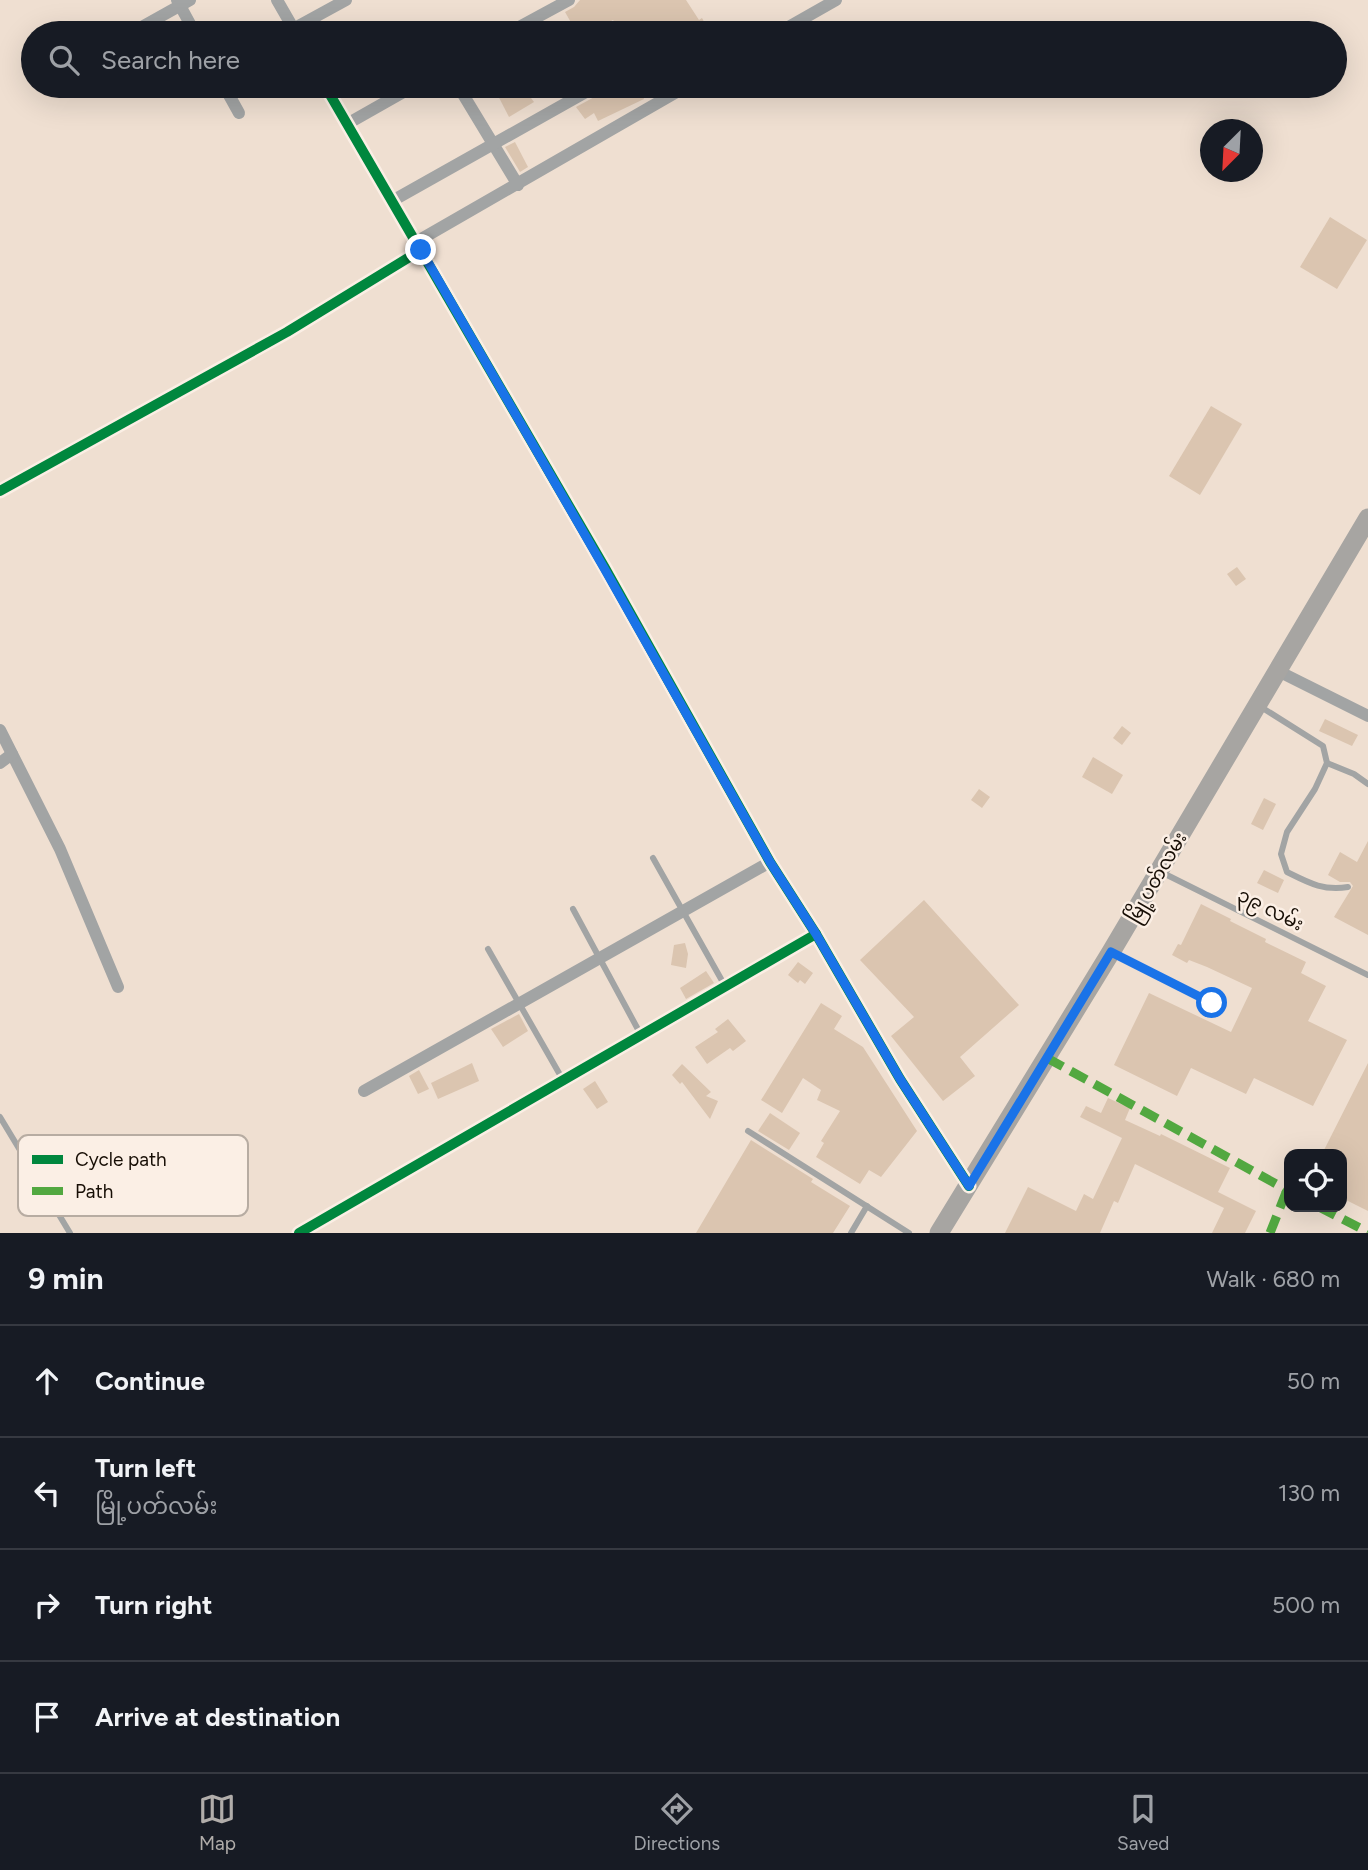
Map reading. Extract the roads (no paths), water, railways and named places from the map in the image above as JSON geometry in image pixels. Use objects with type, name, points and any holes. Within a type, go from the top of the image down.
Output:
[{"type":"main road","name":"မြို့ပတ်လမ်း","points":[[939,1233],[1111,952],[1368,518]]},
{"type":"street","points":[[277,0],[289,21]]},
{"type":"street","points":[[311,21],[346,0]]},
{"type":"street","points":[[530,21],[569,0]]},
{"type":"street","points":[[799,21],[836,0]]},
{"type":"street","points":[[151,21],[182,2],[190,21]]},
{"type":"street","points":[[231,98],[239,113]]},
{"type":"street","points":[[332,98],[598,556],[770,862],[816,934],[900,1079],[969,1186]]},
{"type":"street","points":[[347,124],[393,98]]},
{"type":"street","points":[[465,98],[518,184]]},
{"type":"street","points":[[392,201],[575,98]]},
{"type":"street","points":[[0,491],[276,339],[518,184],[666,98]]},
{"type":"street","points":[[1276,670],[1368,716]]},
{"type":"street","points":[[0,730],[61,849],[118,988]]},
{"type":"street","points":[[0,762],[12,754]]},
{"type":"street","points":[[364,1091],[770,862]]},
{"type":"street","points":[[299,1233],[816,934]]},
{"type":"lane","points":[[1256,704],[1324,746],[1327,763],[1315,789],[1287,832],[1281,854],[1287,872],[1331,889],[1348,887]]},
{"type":"lane","points":[[1327,763],[1354,774],[1368,784]]},
{"type":"lane","points":[[653,858],[725,986]]},
{"type":"lane","name":"၃၉ လမ်း","points":[[1159,871],[1368,975]]},
{"type":"lane","points":[[573,909],[641,1035]]},
{"type":"lane","points":[[488,949],[521,1002],[563,1080]]},
{"type":"lane","points":[[1111,952],[1212,1003]]},
{"type":"lane","points":[[0,1117],[18,1147]]},
{"type":"lane","points":[[748,1131],[909,1233]]},
{"type":"lane","points":[[850,1233],[867,1206]]},
{"type":"lane","points":[[60,1216],[70,1233]]}]
